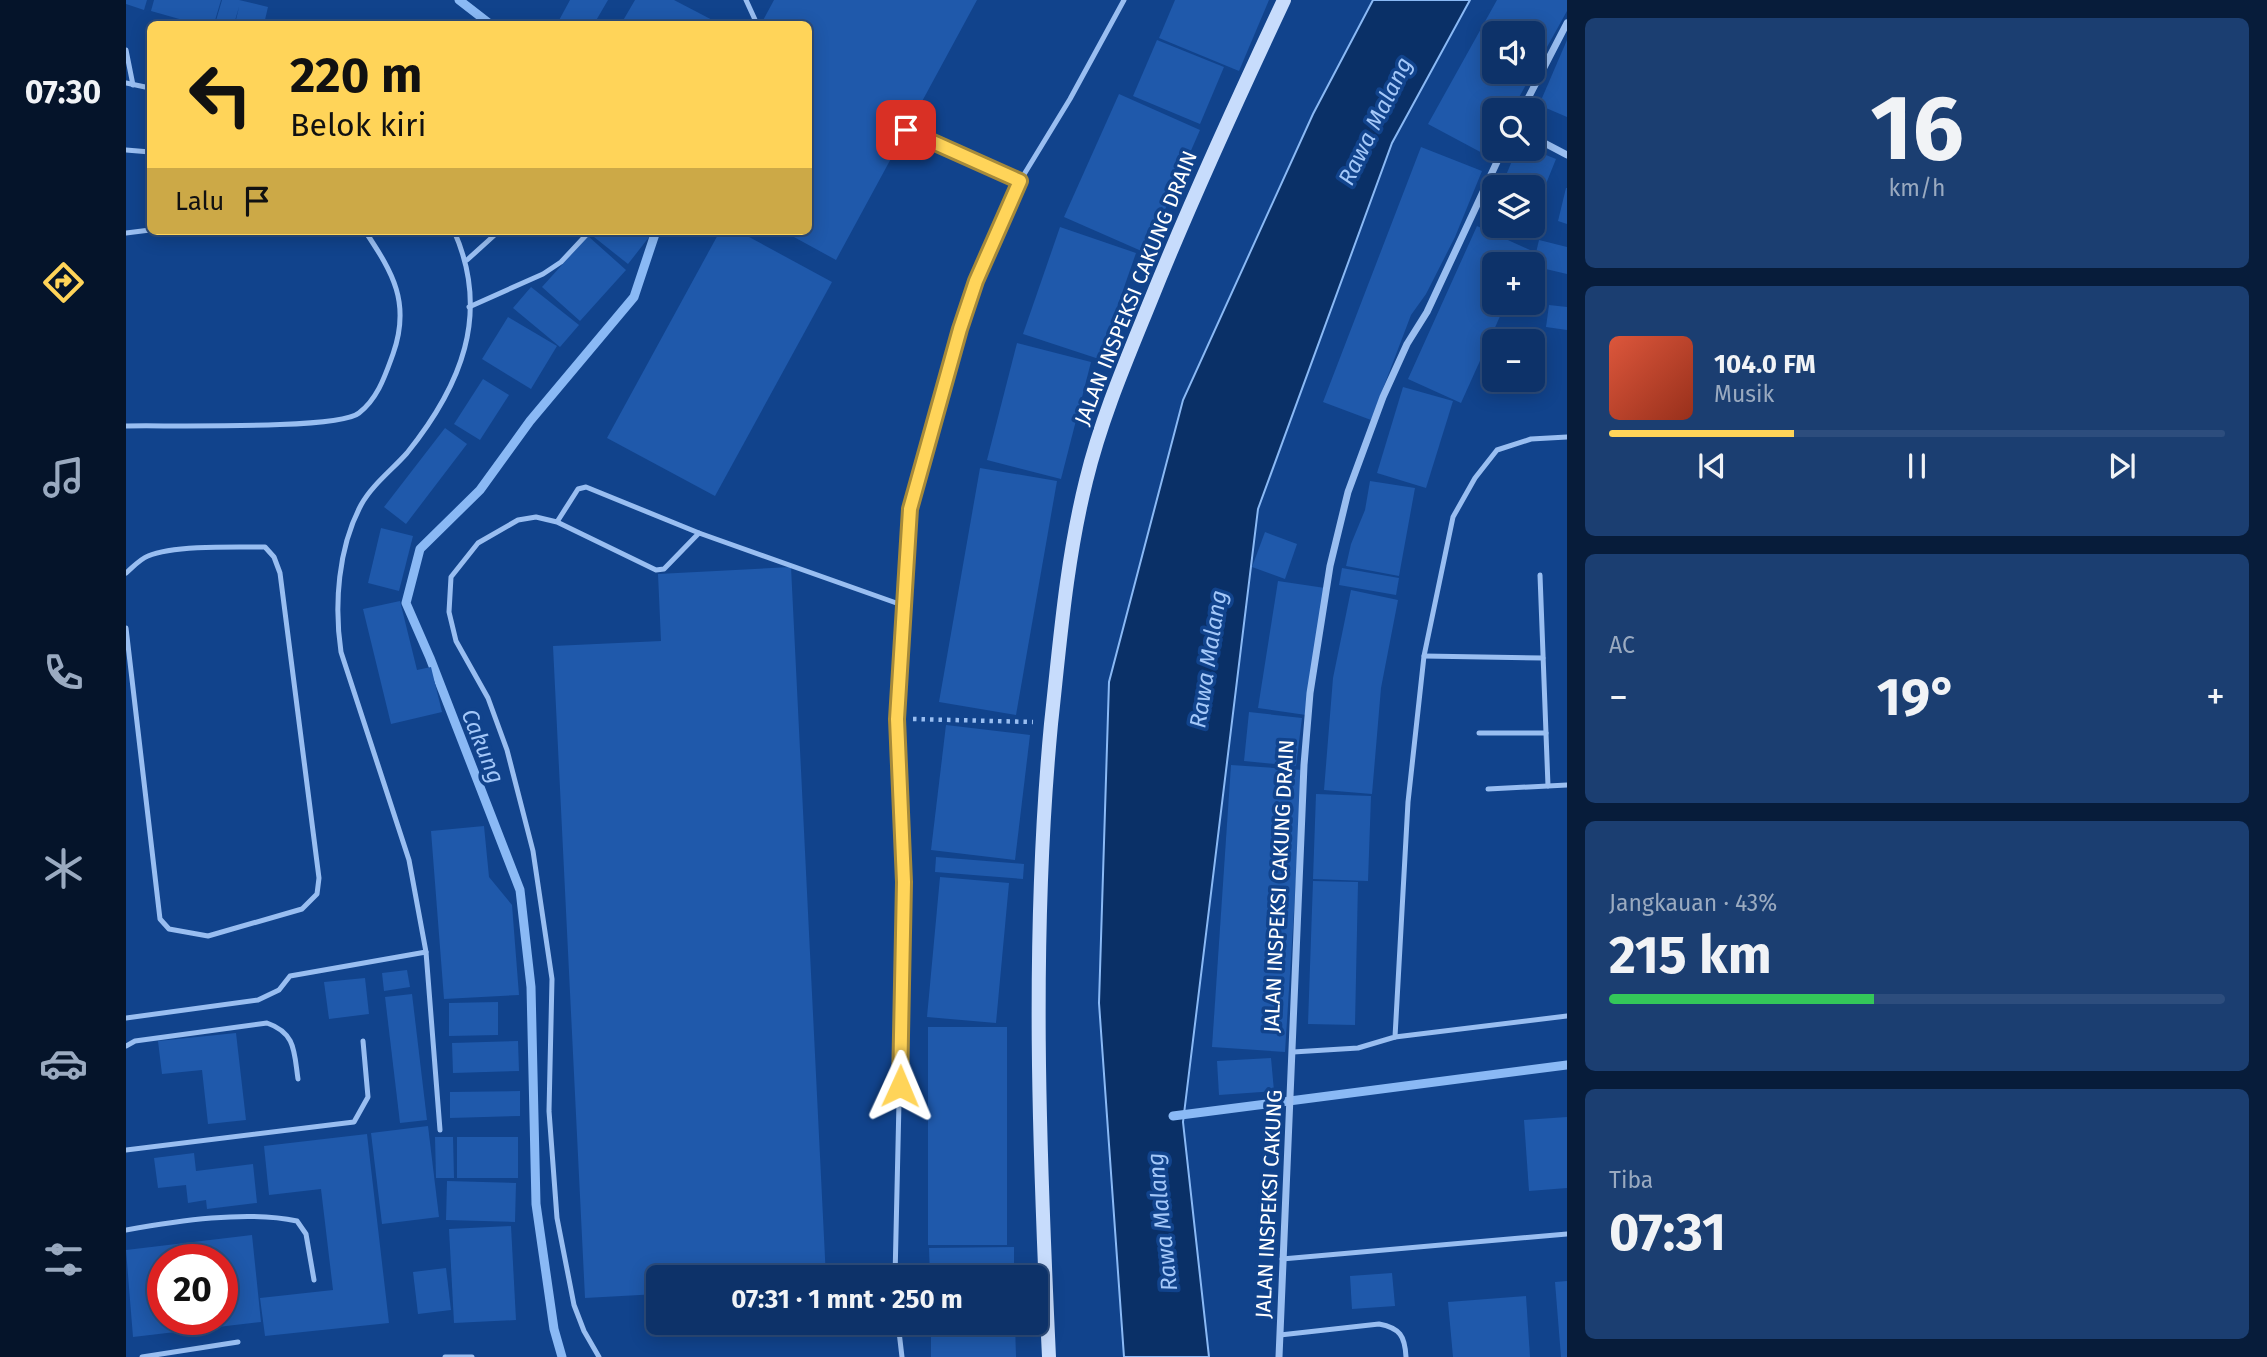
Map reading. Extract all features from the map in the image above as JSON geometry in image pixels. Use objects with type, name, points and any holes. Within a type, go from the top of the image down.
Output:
[{"type":"street","name":"JALAN INSPEKSI CAKUNG DRAIN","points":[[1049,1357],[1038,1126],[1041,831],[1069,556],[1105,416],[1197,187],[1284,0]]},
{"type":"street","points":[[1528,98],[1567,23]]},
{"type":"street","points":[[1545,143],[1567,155]]},
{"type":"street","name":"JALAN INSPEKSI CAKUNG DRAIN","points":[[1293,1052],[1295,915],[1304,765],[1310,693],[1334,538],[1382,397],[1497,161]]},
{"type":"street","name":"JALAN INSPEKSI CAKUNG","points":[[1279,1357],[1293,1052]]},
{"type":"lane","points":[[746,0],[756,21]]},
{"type":"lane","points":[[895,1265],[904,882],[897,719],[910,509],[976,281],[1020,181],[1070,99],[1124,0]]},
{"type":"lane","points":[[126,50],[134,85]]},
{"type":"lane","points":[[126,83],[147,87]]},
{"type":"lane","points":[[906,130],[1020,181]]},
{"type":"lane","points":[[126,150],[147,152]]},
{"type":"lane","points":[[126,233],[147,230]]},
{"type":"lane","points":[[126,426],[310,425],[358,415],[382,387],[402,330],[394,274],[368,235]]},
{"type":"lane","points":[[440,1130],[426,953],[405,843],[341,652],[337,627],[339,587],[349,534],[361,504],[432,420],[459,372],[467,340],[467,260],[456,235]]},
{"type":"lane","points":[[467,260],[495,235]]},
{"type":"lane","points":[[468,307],[543,275],[561,262],[586,235]]},
{"type":"lane","points":[[1395,1037],[1408,802],[1424,656],[1454,517],[1475,478],[1497,450],[1531,439],[1567,438]]},
{"type":"lane","points":[[557,522],[578,489],[586,487],[699,533],[902,605]]},
{"type":"lane","points":[[599,1357],[584,1331],[574,1305],[557,1218],[549,1111],[552,979],[533,851],[507,750],[488,698],[456,641],[449,612],[451,577],[478,543],[518,520],[536,517],[557,522],[656,569],[664,569],[699,533]]},
{"type":"lane","points":[[126,573],[148,556],[170,552],[230,546],[265,547],[274,557],[280,573],[319,878],[317,894],[302,909],[208,936],[169,929],[160,919],[126,628]]},
{"type":"lane","points":[[1540,575],[1549,786]]},
{"type":"lane","points":[[1424,656],[1543,658]]},
{"type":"lane","points":[[126,695],[135,693]]},
{"type":"lane","points":[[1479,733],[1546,733]]},
{"type":"lane","points":[[1488,789],[1567,785]]},
{"type":"lane","points":[[126,1018],[258,1000],[279,990],[290,976],[426,953]]},
{"type":"lane","name":"JALAN INSPEKSI CAKUNG DRAIN","points":[[1293,1052],[1345,1050],[1378,1044],[1395,1037],[1567,1016]]},
{"type":"lane","points":[[126,1046],[135,1041],[267,1023],[283,1028],[293,1045],[298,1079]]},
{"type":"lane","points":[[126,1150],[354,1122],[368,1097],[363,1041]]},
{"type":"lane","points":[[126,1230],[161,1223],[229,1219],[278,1217],[297,1221],[306,1234],[314,1280]]},
{"type":"lane","points":[[1282,1259],[1567,1234]]},
{"type":"lane","points":[[1280,1335],[1379,1324],[1395,1327],[1400,1333],[1405,1340],[1406,1357]]},
{"type":"lane","points":[[899,1335],[902,1357]]},
{"type":"lane","points":[[142,1357],[238,1342]]},
{"type":"lane","points":[[444,1357],[472,1357]]},
{"type":"path","points":[[897,719],[1052,723]]},
{"type":"water","name":"Rawa Malang","points":[[1373,0],[1470,0],[1392,143],[1258,509],[1183,1122],[1209,1357],[1124,1357],[1099,1003],[1109,682],[1183,400],[1313,114]]},
{"type":"building","points":[[126,0],[147,0],[144,10],[126,4]]},
{"type":"building","points":[[154,0],[221,0],[215,21],[186,21],[151,11]]},
{"type":"building","points":[[222,0],[239,0],[268,7],[265,21],[236,21],[239,7],[235,21],[216,21]]},
{"type":"building","points":[[570,0],[608,0],[596,21],[559,21]]},
{"type":"building","points":[[635,0],[674,0],[714,21],[623,21]]},
{"type":"building","points":[[774,0],[977,0],[836,260],[790,235],[812,235],[812,21],[763,21]]},
{"type":"building","points":[[1175,0],[1269,0],[1239,71],[1159,38]]},
{"type":"building","points":[[1497,0],[1567,0],[1567,11],[1545,51],[1545,21],[1485,21]]},
{"type":"building","points":[[1482,27],[1482,84],[1526,84],[1519,98],[1482,98],[1482,153],[1428,124]]},
{"type":"building","points":[[1157,40],[1224,67],[1200,124],[1133,96]]},
{"type":"building","points":[[1567,40],[1567,117],[1545,108],[1545,98],[1542,98]]},
{"type":"building","points":[[1119,94],[1200,130],[1146,253],[1064,217]]},
{"type":"building","points":[[1421,147],[1482,171],[1455,237],[1426,294],[1411,315],[1371,420],[1323,402]]},
{"type":"building","points":[[1545,155],[1556,159],[1545,186],[1545,175],[1506,175],[1512,161],[1545,161]]},
{"type":"building","points":[[1567,188],[1567,224],[1558,221]]},
{"type":"building","points":[[1477,226],[1482,228],[1482,238],[1504,238],[1530,250],[1482,252],[1482,315],[1501,315],[1494,329],[1482,329],[1482,356],[1461,403],[1408,379]]},
{"type":"building","points":[[1060,227],[1136,253],[1099,359],[1023,334]]},
{"type":"building","points":[[596,235],[651,235],[628,264],[594,237]]},
{"type":"building","points":[[718,235],[745,235],[832,282],[715,496],[607,438]]},
{"type":"building","points":[[588,236],[626,270],[580,321],[542,287]]},
{"type":"building","points":[[1539,240],[1567,247],[1567,274],[1545,269],[1545,252],[1536,252]]},
{"type":"building","points":[[531,287],[579,325],[560,347],[513,308]]},
{"type":"building","points":[[1549,305],[1567,307],[1567,330],[1546,327]]},
{"type":"building","points":[[508,317],[557,346],[531,389],[482,359]]},
{"type":"building","points":[[1017,343],[1091,362],[1061,479],[987,460]]},
{"type":"building","points":[[483,379],[509,395],[480,440],[454,424]]},
{"type":"building","points":[[1403,387],[1453,401],[1426,488],[1377,473]]},
{"type":"building","points":[[445,428],[467,444],[406,524],[384,507]]},
{"type":"building","points":[[980,468],[1057,481],[1016,715],[939,702]]},
{"type":"building","points":[[1370,481],[1415,488],[1399,576],[1346,566],[1351,544],[1365,510]]},
{"type":"building","points":[[381,528],[413,536],[399,591],[368,583]]},
{"type":"building","points":[[1265,532],[1297,544],[1285,579],[1252,567]]},
{"type":"building","points":[[791,567],[825,1265],[646,1265],[646,1295],[585,1298],[553,646],[661,641],[658,574]]},
{"type":"building","points":[[1342,568],[1399,578],[1396,595],[1339,585]]},
{"type":"building","points":[[1278,581],[1325,588],[1306,715],[1258,708]]},
{"type":"building","points":[[1351,590],[1398,600],[1381,688],[1372,794],[1324,790],[1333,678]]},
{"type":"building","points":[[400,601],[417,670],[431,667],[442,712],[391,724],[363,609]]},
{"type":"building","points":[[1249,712],[1302,718],[1296,766],[1244,761]]},
{"type":"building","points":[[946,725],[1030,735],[1015,860],[931,850]]},
{"type":"building","points":[[1231,765],[1303,770],[1285,1052],[1212,1047]]},
{"type":"building","points":[[1316,794],[1371,796],[1368,881],[1313,879]]},
{"type":"building","points":[[484,826],[489,877],[512,905],[519,995],[444,999],[431,831]]},
{"type":"building","points":[[936,857],[1024,864],[1023,879],[935,872]]},
{"type":"building","points":[[940,877],[1009,883],[996,1023],[927,1017]]},
{"type":"building","points":[[1313,881],[1358,882],[1355,1025],[1308,1024]]},
{"type":"building","points":[[407,970],[410,987],[384,991],[382,973]]},
{"type":"building","points":[[365,978],[369,1014],[329,1019],[324,982]]},
{"type":"building","points":[[412,994],[427,1120],[400,1123],[385,997]]},
{"type":"building","points":[[498,1002],[498,1035],[449,1036],[449,1003]]},
{"type":"building","points":[[928,1027],[1007,1027],[1007,1245],[928,1245]]},
{"type":"building","points":[[236,1033],[246,1120],[208,1124],[202,1070],[162,1074],[158,1041]]},
{"type":"building","points":[[518,1041],[519,1071],[453,1073],[452,1043]]},
{"type":"building","points":[[1271,1058],[1274,1091],[1219,1095],[1217,1061]]},
{"type":"building","points":[[520,1091],[520,1116],[450,1118],[450,1092]]},
{"type":"building","points":[[1567,1117],[1567,1188],[1529,1191],[1524,1120]]},
{"type":"building","points":[[428,1126],[439,1217],[382,1224],[371,1133]]},
{"type":"building","points":[[367,1134],[389,1323],[265,1336],[260,1298],[333,1290],[321,1189],[269,1195],[264,1146]]},
{"type":"building","points":[[435,1137],[453,1137],[454,1178],[436,1178]]},
{"type":"building","points":[[457,1137],[518,1137],[518,1178],[457,1178]]},
{"type":"building","points":[[194,1153],[196,1171],[253,1164],[257,1203],[207,1209],[206,1200],[188,1203],[186,1185],[158,1188],[154,1158]]},
{"type":"building","points":[[447,1181],[516,1183],[515,1222],[446,1220]]},
{"type":"building","points":[[511,1226],[516,1320],[454,1323],[449,1229]]},
{"type":"building","points":[[252,1235],[261,1322],[238,1325],[238,1244],[176,1244]]},
{"type":"building","points":[[1014,1247],[1014,1265],[930,1265],[929,1248]]},
{"type":"building","points":[[147,1248],[147,1335],[150,1335],[133,1337],[126,1250]]},
{"type":"building","points":[[446,1268],[451,1310],[418,1314],[413,1272]]},
{"type":"building","points":[[1392,1273],[1395,1306],[1352,1309],[1350,1276]]},
{"type":"building","points":[[1567,1281],[1567,1357],[1561,1357],[1555,1282]]},
{"type":"building","points":[[1526,1296],[1530,1357],[1453,1357],[1448,1302]]},
{"type":"building","points":[[931,1335],[1015,1335],[1016,1357],[931,1357]]},
{"type":"waterway","name":"Cakung","points":[[459,0],[486,21]]},
{"type":"waterway","name":"Cakung","points":[[562,1357],[554,1329],[536,1204],[531,987],[520,890],[406,603],[420,549],[480,490],[530,421],[634,297],[655,235]]},
{"type":"waterway","points":[[1173,1116],[1567,1065]]},
{"type":"route","points":[[900,1086],[904,882],[897,719],[910,509],[976,281],[1020,181],[906,130]]}]
